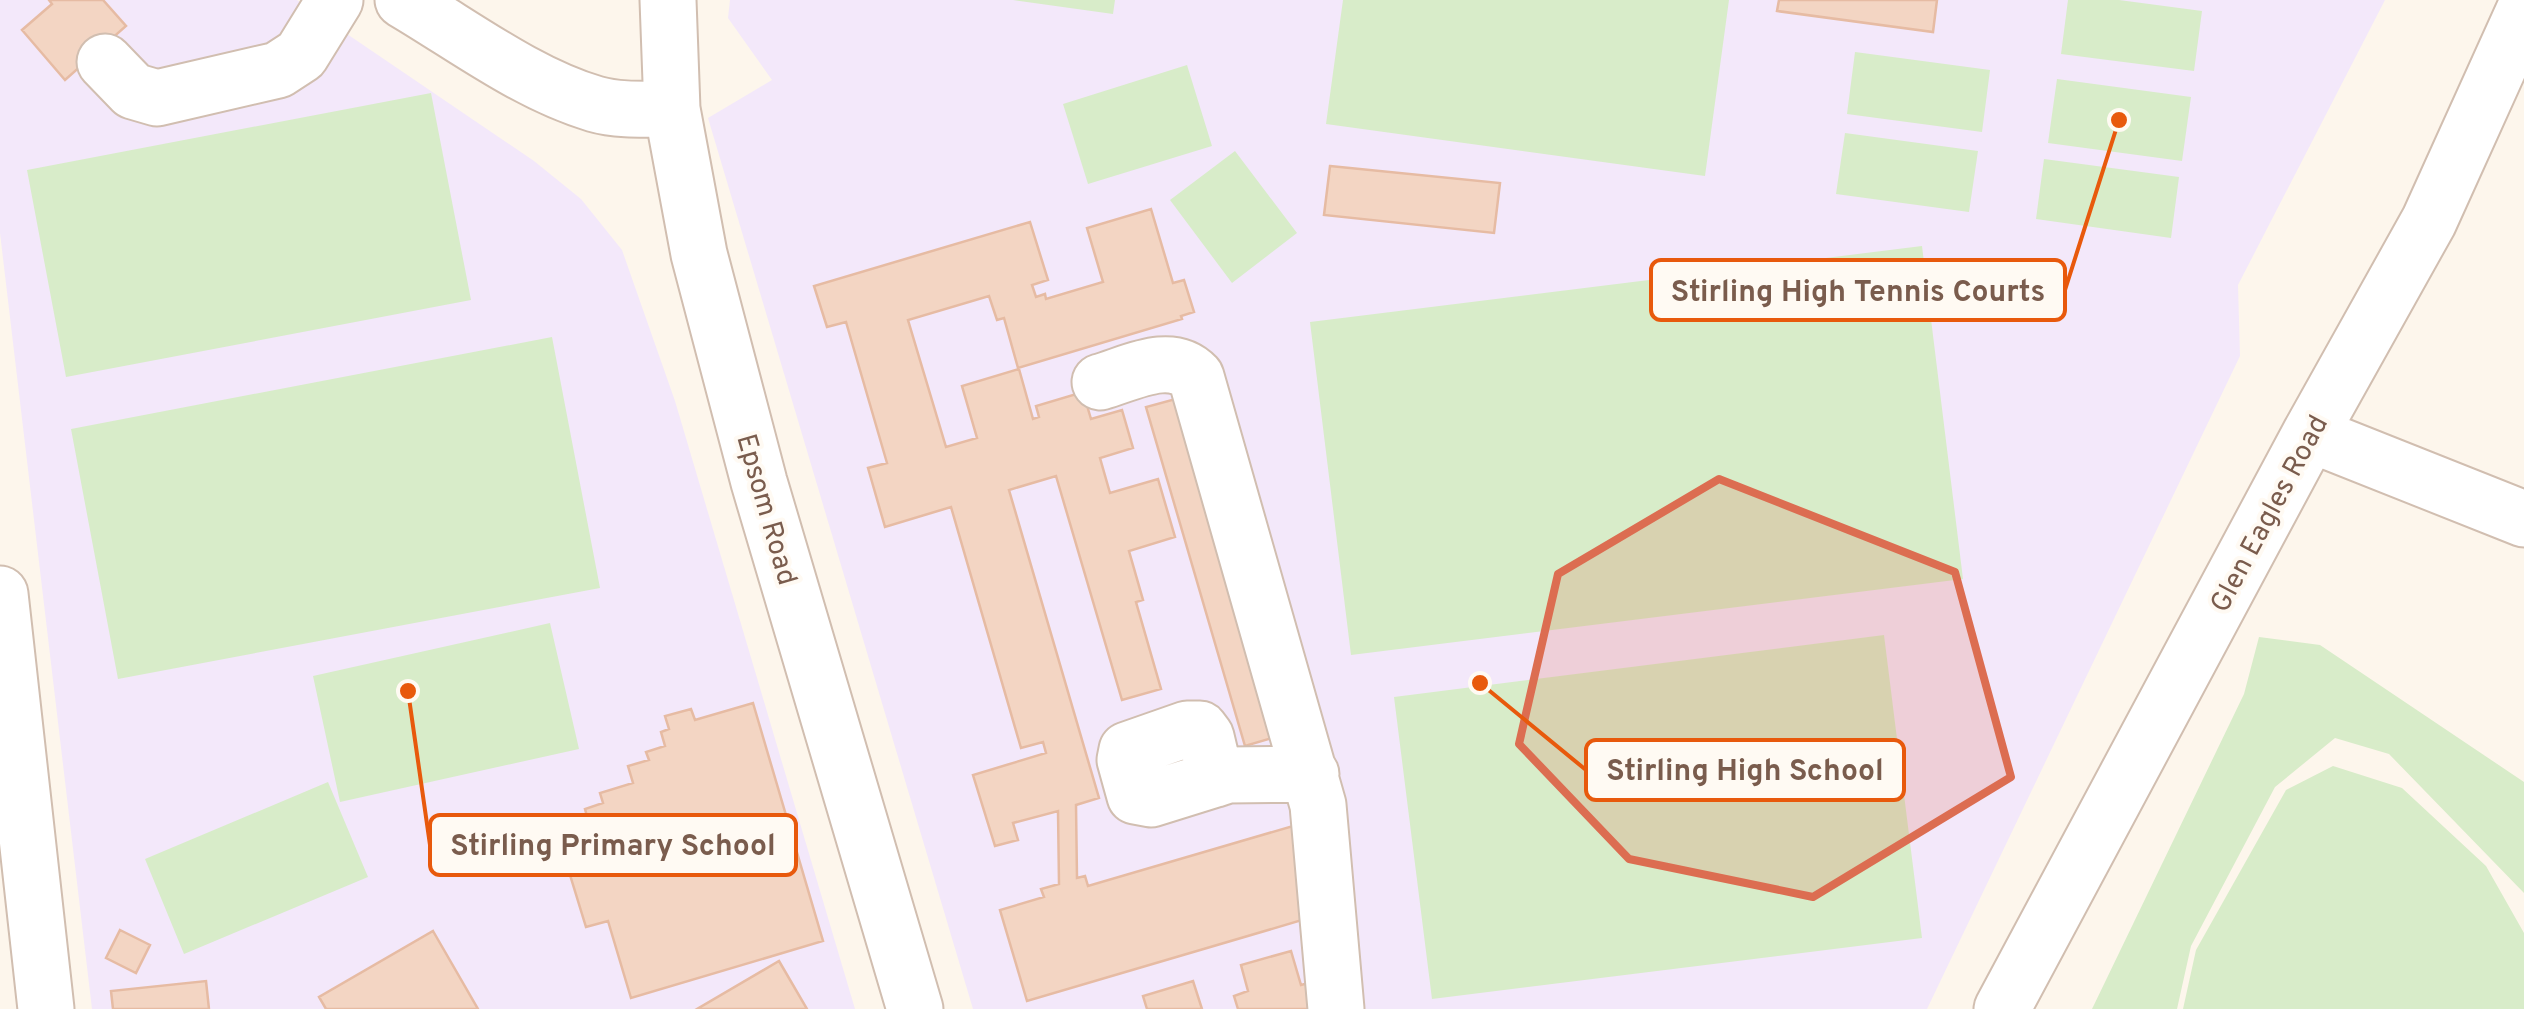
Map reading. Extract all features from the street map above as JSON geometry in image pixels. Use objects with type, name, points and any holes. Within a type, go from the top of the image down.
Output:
[{"type":"street","points":[[105,62],[133,91],[157,98],[278,70],[301,55],[334,0]]},
{"type":"street","points":[[403,0],[520,70],[567,93],[597,105],[672,109]]},
{"type":"street","name":"Epsom Road","points":[[668,0],[672,109],[699,254],[758,482],[914,1009]]},
{"type":"street","name":"Glen Eagles Road","points":[[2002,1009],[2310,434],[2429,222],[2524,11]]},
{"type":"street","points":[[1100,382],[1171,362],[1186,366],[1196,378],[1318,805],[1336,1009]]},
{"type":"street","points":[[2310,434],[2524,519]]},
{"type":"street","points":[[0,594],[46,1009]]},
{"type":"street","points":[[1216,779],[1228,775],[1311,774]]},
{"type":"highlighted area","points":[[1719,479],[1955,572],[2011,777],[1813,897],[1629,859],[1519,744],[1558,574]]},
{"type":"shaded area","points":[[0,0],[297,0],[534,161],[581,199],[622,250],[675,401],[855,1009],[92,1009],[0,233]]},
{"type":"shaded area","points":[[730,0],[2385,0],[2238,285],[2240,356],[1927,1009],[973,1009],[708,118],[772,80],[728,18]]},
{"type":"green space","points":[[1013,0],[1115,0],[1113,14]]},
{"type":"green space","points":[[1343,0],[1729,0],[1705,176],[1326,124]]},
{"type":"green space","points":[[2068,0],[2119,0],[2202,11],[2194,71],[2061,54]]},
{"type":"green space","points":[[1855,52],[1990,70],[1982,132],[1847,114]]},
{"type":"green space","points":[[1187,65],[1212,146],[1088,184],[1063,104]]},
{"type":"green space","points":[[2057,79],[2191,97],[2182,161],[2048,143]]},
{"type":"green space","points":[[431,93],[471,300],[66,377],[27,170]]},
{"type":"green space","points":[[1845,133],[1978,151],[1969,212],[1836,194]]},
{"type":"green space","points":[[1235,151],[1297,233],[1232,283],[1170,200]]},
{"type":"green space","points":[[2044,159],[2179,177],[2171,238],[2036,219]]},
{"type":"green space","points":[[1922,246],[1963,579],[1351,655],[1310,322]]},
{"type":"green space","points":[[552,337],[600,588],[118,679],[71,429]]},
{"type":"green space","points":[[550,623],[579,749],[340,802],[313,676]]},
{"type":"green space","points":[[1884,635],[1922,938],[1432,999],[1394,697]]},
{"type":"green space","points":[[2259,637],[2320,645],[2524,782],[2524,893],[2389,754],[2335,738],[2275,787],[2191,946],[2177,1009],[2092,1009],[2244,694]]},
{"type":"green space","points":[[2333,766],[2402,788],[2486,866],[2524,933],[2524,1009],[2183,1009],[2196,950],[2286,790]]},
{"type":"green space","points":[[328,782],[368,877],[184,954],[145,859]]},
{"type":"building","points":[[49,0],[103,0],[126,26],[65,80],[22,30],[52,4]]},
{"type":"building","points":[[1779,0],[1937,0],[1933,32],[1777,11]]},
{"type":"building","points":[[1330,166],[1500,183],[1494,233],[1324,215]]},
{"type":"building","points":[[1151,209],[1173,283],[1184,280],[1194,312],[1181,316],[1182,319],[1018,368],[1004,318],[997,320],[989,296],[908,320],[946,447],[977,438],[962,386],[1019,369],[1033,419],[1039,417],[1036,406],[1083,392],[1091,419],[1122,410],[1133,448],[1100,458],[1110,493],[1158,479],[1175,537],[1129,551],[1143,600],[1136,602],[1161,689],[1122,700],[1056,476],[1009,490],[1099,798],[1076,805],[1077,878],[1085,876],[1088,886],[1293,826],[1319,915],[1027,1001],[1000,910],[1044,897],[1041,889],[1059,884],[1058,811],[1013,823],[1018,840],[995,846],[973,775],[1046,753],[1043,742],[1021,748],[951,507],[885,527],[868,468],[887,463],[846,322],[827,327],[814,286],[1030,222],[1048,280],[1032,285],[1036,297],[1045,294],[1046,299],[1103,282],[1087,228]]},
{"type":"building","points":[[1183,397],[1282,735],[1245,746],[1146,407]]},
{"type":"building","points":[[753,703],[823,941],[631,998],[608,921],[586,927],[563,852],[585,845],[581,830],[590,827],[585,809],[603,803],[600,793],[633,783],[628,766],[649,760],[646,752],[665,746],[661,732],[669,729],[665,716],[691,709],[695,720]]},
{"type":"building","points":[[120,930],[150,945],[136,973],[106,958]]},
{"type":"building","points":[[433,931],[478,1009],[326,1009],[319,997]]},
{"type":"building","points":[[1291,951],[1301,985],[1316,981],[1325,1009],[1238,1009],[1234,996],[1248,991],[1241,965]]},
{"type":"building","points":[[779,961],[807,1009],[697,1009]]},
{"type":"building","points":[[206,981],[209,1009],[113,1009],[111,991]]},
{"type":"building","points":[[1193,981],[1202,1009],[1147,1009],[1143,996]]},
{"type":"place","name":"Stirling High Tennis Courts","points":[[2119,120]]},
{"type":"place","name":"Stirling High School","points":[[1480,683]]},
{"type":"place","name":"Stirling Primary School","points":[[408,691]]}]
